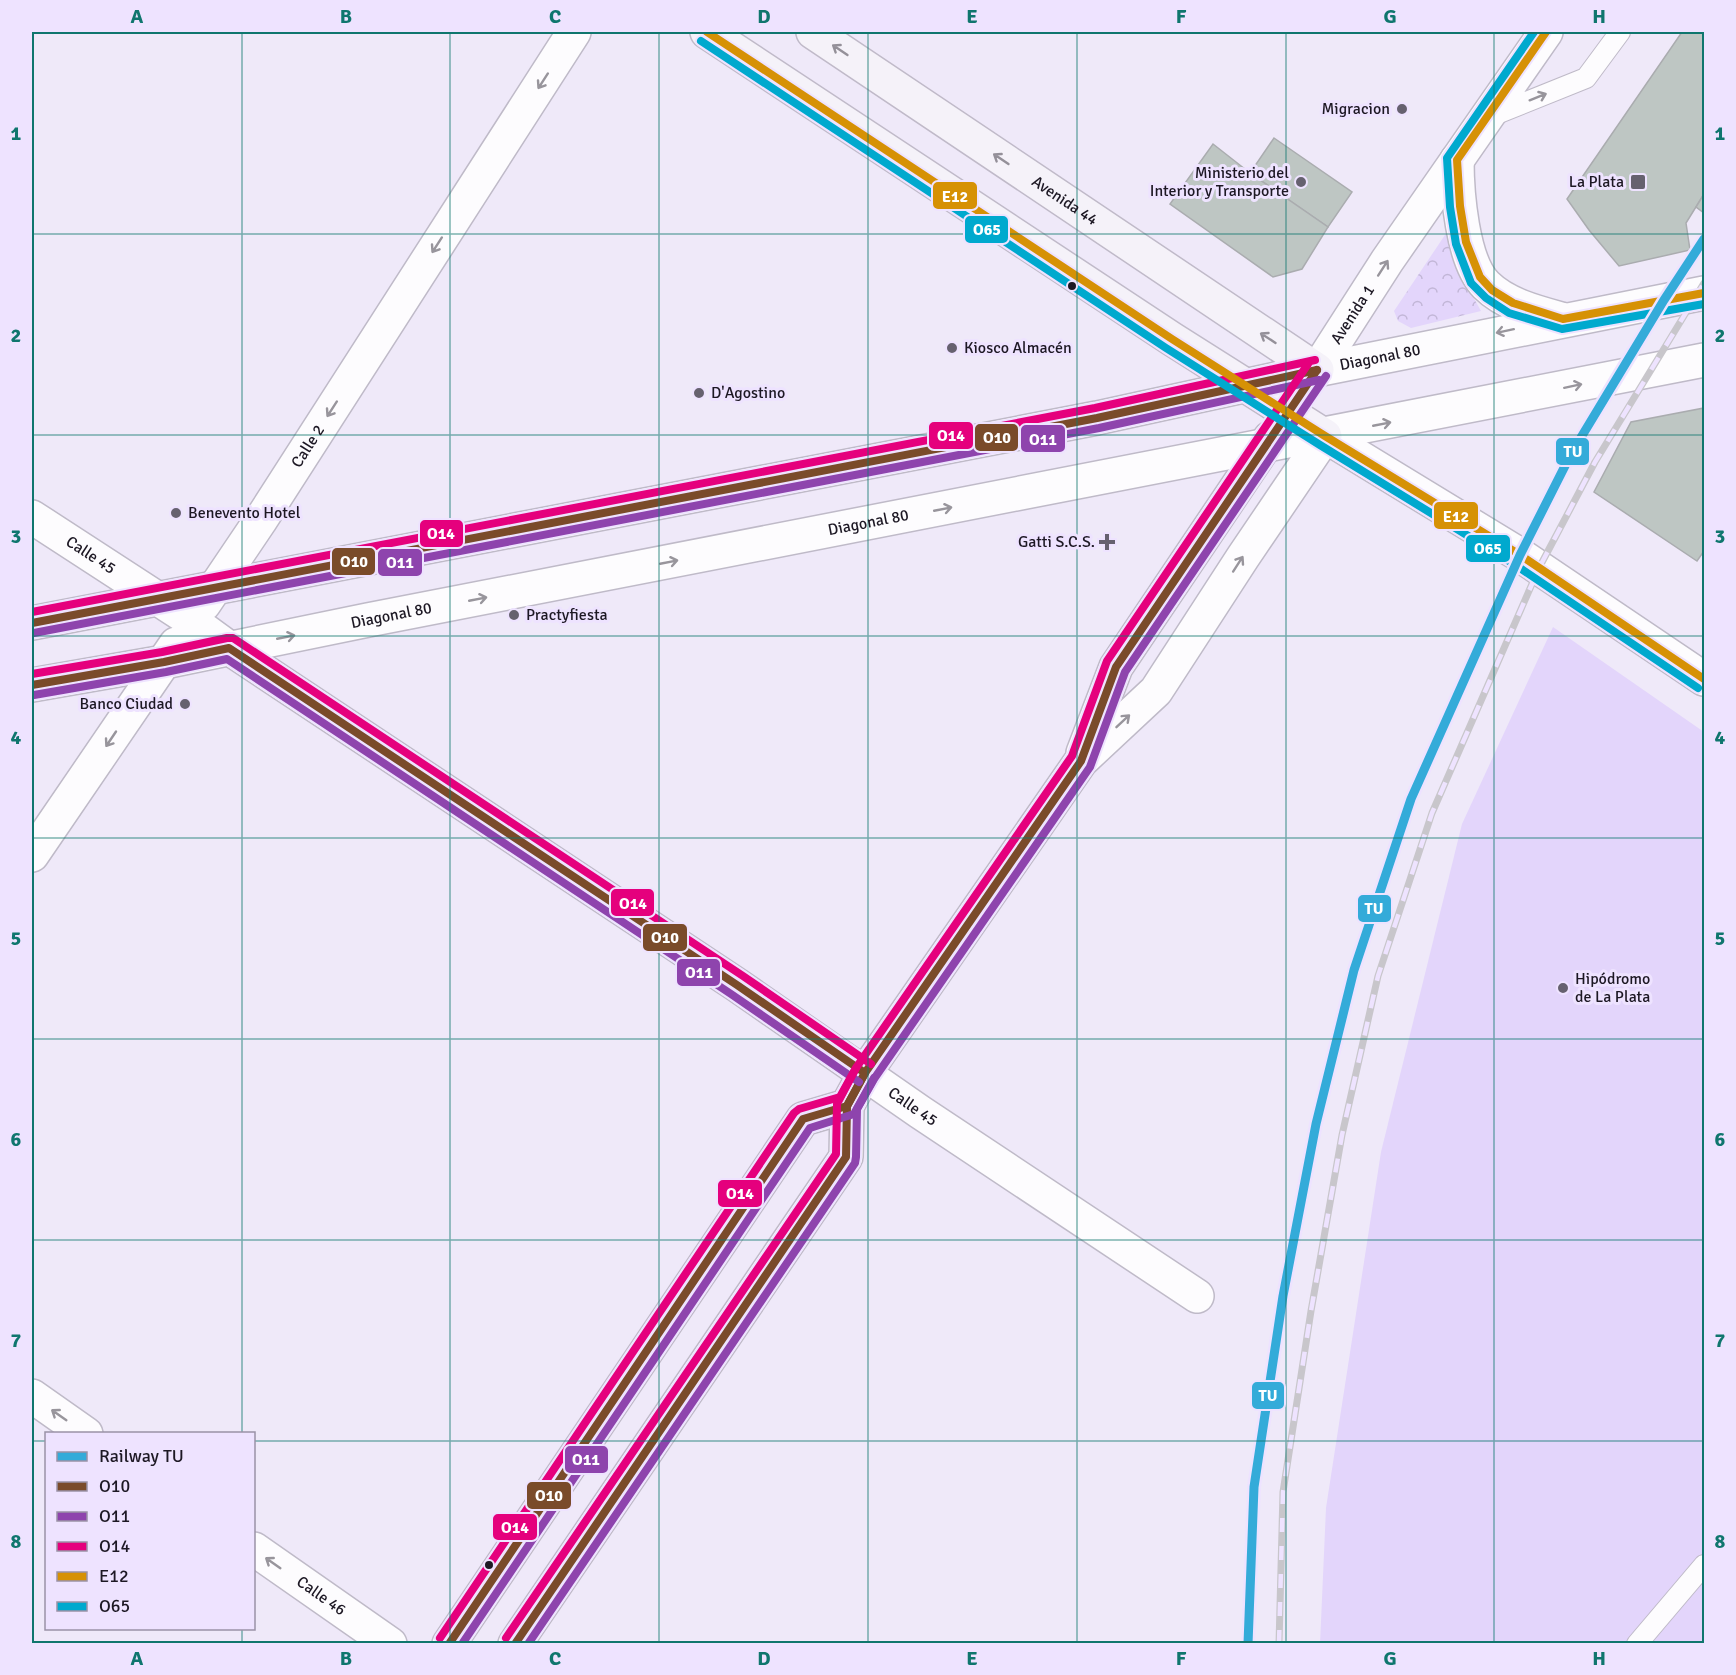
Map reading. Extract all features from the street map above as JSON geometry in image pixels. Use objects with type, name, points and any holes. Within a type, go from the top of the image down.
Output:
[{"type":"main road","name":"Calle 2","points":[[32,855],[260,521],[574,32]]},
{"type":"main road","points":[[707,32],[1244,386],[1520,555],[1704,679]]},
{"type":"main road","name":"Avenida 44","points":[[813,32],[1317,369]]},
{"type":"main road","name":"Avenida 1","points":[[1081,761],[1116,667],[1387,261],[1546,32]]},
{"type":"main road","points":[[1457,160],[1460,206],[1466,242],[1480,277],[1492,290],[1513,303],[1563,319]]},
{"type":"main road","name":"Diagonal 80","points":[[32,623],[1097,418],[1317,369],[1704,293]]},
{"type":"main road","name":"Diagonal 80","points":[[32,685],[164,662],[1704,360]]},
{"type":"main road","name":"Avenida 1","points":[[515,1644],[846,1157],[847,1106],[865,1073],[1081,761],[1156,691],[1325,436]]},
{"type":"main road","name":"Calle 45","points":[[32,517],[192,621],[229,648],[737,985],[920,1112],[1197,1296]]},
{"type":"main road","points":[[449,1644],[803,1119],[847,1106]]},
{"type":"main road","points":[[32,1396],[83,1432]]},
{"type":"main road","name":"Calle 46","points":[[255,1550],[390,1644]]},
{"type":"lane","points":[[1484,119],[1586,78],[1620,32]]},
{"type":"lane","points":[[1637,1644],[1704,1565]]},
{"type":"green space","points":[[1453,223],[1466,284],[1481,311],[1411,328],[1398,321],[1394,311]]},
{"type":"green space","name":"Hipódromo de La Plata","points":[[1553,627],[1704,732],[1704,1643],[1320,1644],[1326,1508],[1381,1152],[1462,824]]},
{"type":"building","points":[[1682,32],[1704,32],[1704,194],[1686,223],[1690,250],[1619,266],[1567,199]]},
{"type":"building","name":"Ministerio del Interior y Transporte","points":[[1274,138],[1352,192],[1328,227],[1250,173]]},
{"type":"building","points":[[1213,144],[1250,173],[1328,227],[1302,269],[1273,277],[1170,204]]},
{"type":"building","points":[[1704,194],[1704,213],[1696,207]]},
{"type":"building","points":[[1704,408],[1704,551],[1697,561],[1594,492],[1631,422]]},
{"type":"railway","points":[[1279,1644],[1283,1492],[1311,1311],[1342,1135],[1378,976],[1432,813],[1539,568],[1595,462],[1704,283]]},
{"type":"rail line","name":"TU","points":[[1248,1644],[1254,1487],[1283,1296],[1316,1124],[1354,970],[1411,799],[1520,555],[1571,454],[1664,300],[1704,239]]},
{"type":"transit line","name":"E12","points":[[707,32],[1172,339],[1520,555],[1704,679]]},
{"type":"transit line","name":"O65","points":[[1534,32],[1447,158],[1450,207],[1456,244],[1471,283],[1486,298],[1509,313],[1562,329],[1704,304]]},
{"type":"transit line","name":"E12","points":[[1546,32],[1457,160],[1460,206],[1466,242],[1480,277],[1492,290],[1513,303],[1563,319],[1704,293]]},
{"type":"transit line","name":"O65","points":[[701,41],[1166,348],[1514,564],[1698,688]]},
{"type":"transit line","name":"O14","points":[[32,612],[1095,408],[1315,360]]},
{"type":"transit line","name":"O14","points":[[506,1638],[836,1154],[837,1104],[856,1068],[1072,756],[1107,661],[1308,364]]},
{"type":"transit line","name":"O10","points":[[32,623],[1097,418],[1317,370]]},
{"type":"transit line","name":"O10","points":[[515,1644],[846,1157],[847,1106],[865,1073],[1081,761],[1116,667],[1317,370]]},
{"type":"transit line","name":"O11","points":[[528,1644],[855,1163],[857,1109],[874,1079],[1090,767],[1125,672],[1326,376]]},
{"type":"transit line","name":"O11","points":[[34,633],[1099,428],[1319,380]]},
{"type":"transit line","name":"O14","points":[[32,674],[233,638],[743,976],[871,1064]]},
{"type":"transit line","name":"O10","points":[[32,685],[229,648],[737,985],[865,1073]]},
{"type":"transit line","name":"O11","points":[[34,695],[227,659],[731,994],[859,1082]]},
{"type":"transit line","name":"O14","points":[[440,1638],[794,1113],[799,1109],[840,1097],[856,1068]]},
{"type":"transit line","name":"O10","points":[[449,1644],[803,1119],[847,1106],[865,1073]]},
{"type":"transit line","name":"O11","points":[[462,1644],[810,1128],[854,1114],[874,1078]]},
{"type":"place","name":"Migracion","points":[[1402,109]]},
{"type":"place","name":"Ministerio del Interior y Transporte","points":[[1301,182]]},
{"type":"place","name":"La Plata","points":[[1638,182]]},
{"type":"place","name":"Kiosco Almacén","points":[[952,348]]},
{"type":"place","name":"D'Agostino","points":[[699,393]]},
{"type":"place","name":"Benevento Hotel","points":[[176,513]]},
{"type":"place","name":"Gatti S.C.S.","points":[[1107,542]]},
{"type":"place","name":"Practyfiesta","points":[[514,615]]},
{"type":"place","name":"Banco Ciudad","points":[[185,704]]},
{"type":"place","name":"Hipódromo de La Plata","points":[[1563,988]]}]
